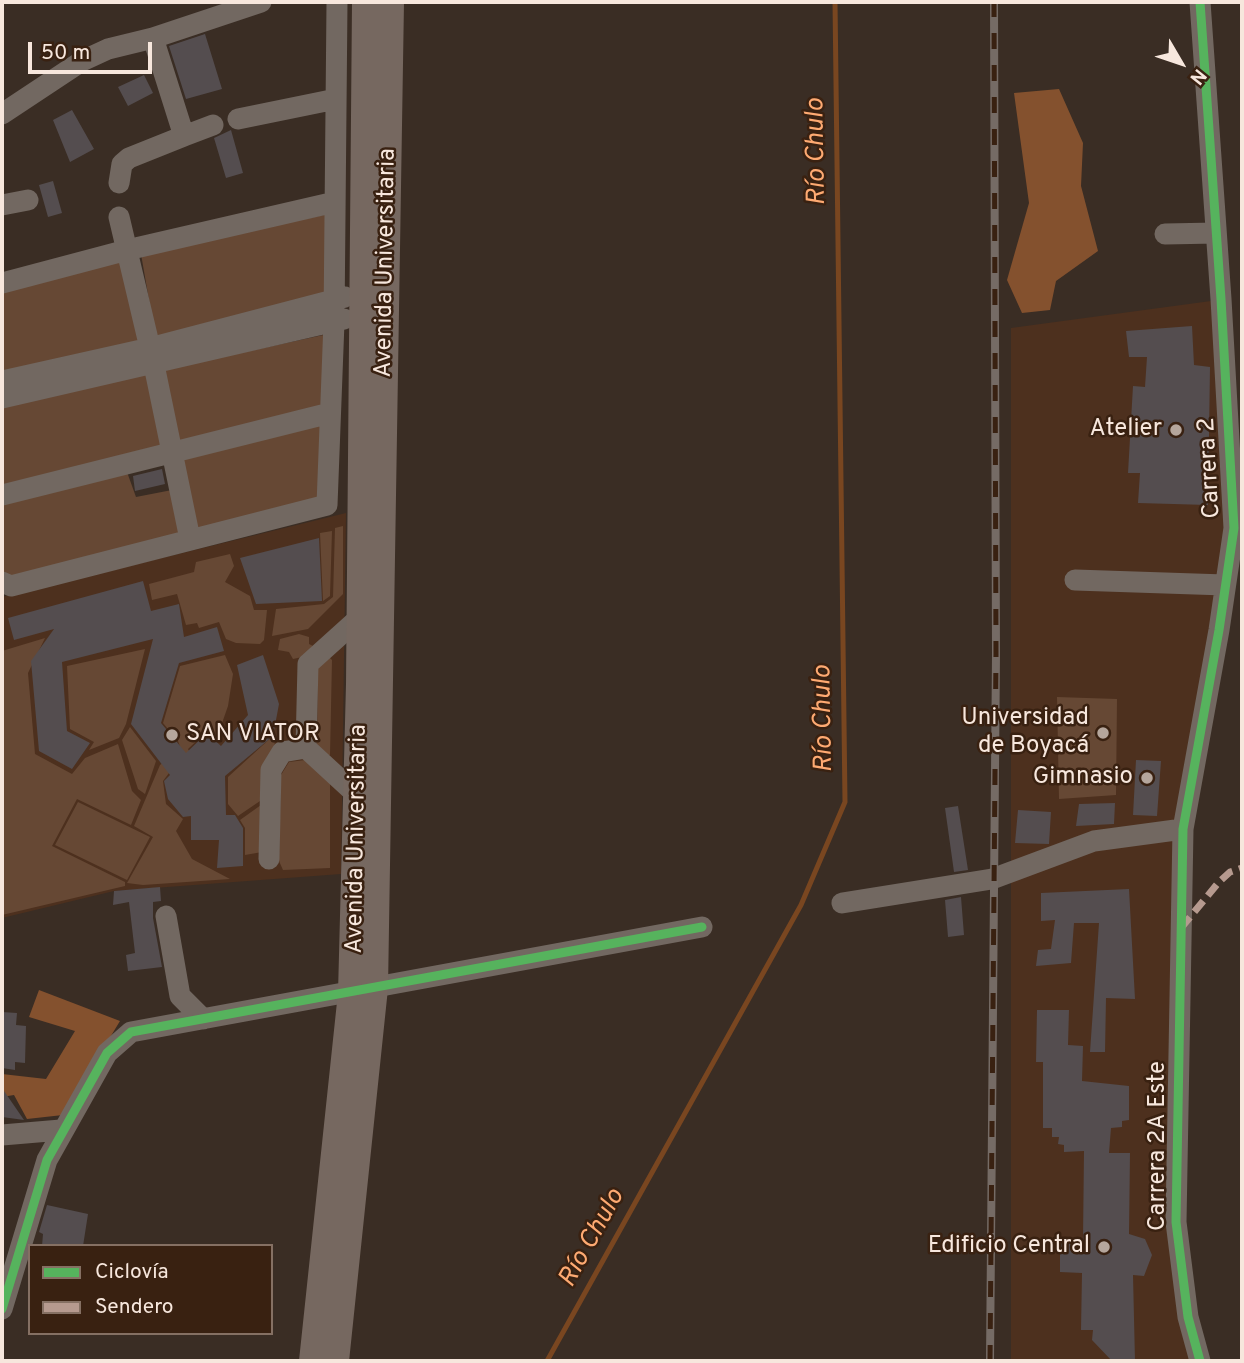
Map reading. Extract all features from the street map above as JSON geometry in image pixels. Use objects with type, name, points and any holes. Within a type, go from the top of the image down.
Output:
[{"type":"main road","name":"Avenida Universitaria","points":[[312,1361],[363,991],[357,795],[365,2]]},
{"type":"main road","name":"Avenida Universitaria","points":[[336,1361],[363,991],[391,2]]},
{"type":"street","points":[[2,114],[82,61],[108,49],[153,38],[261,2]]},
{"type":"street","points":[[2,582],[11,586],[327,505],[334,322],[337,2]]},
{"type":"street","name":"Carrera 2","points":[[1181,928],[1183,829],[1231,593],[1234,528],[1234,382],[1216,233],[1200,2]]},
{"type":"street","points":[[153,38],[184,136]]},
{"type":"street","points":[[238,119],[336,99]]},
{"type":"street","points":[[119,183],[122,164],[129,158],[213,125]]},
{"type":"street","points":[[2,205],[28,200]]},
{"type":"street","points":[[2,283],[127,250],[335,202]]},
{"type":"street","points":[[119,217],[152,356],[190,539]]},
{"type":"street","points":[[1166,234],[1216,233]]},
{"type":"street","points":[[2,398],[152,356],[334,300],[360,304]]},
{"type":"street","points":[[2,381],[334,322],[360,304]]},
{"type":"street","points":[[2,495],[330,413]]},
{"type":"street","points":[[1075,580],[1231,593]]},
{"type":"street","points":[[357,795],[306,748],[308,664],[359,618]]},
{"type":"street","points":[[269,859],[271,770],[282,752],[306,748]]},
{"type":"street","points":[[842,903],[992,879],[1094,841],[1183,829]]},
{"type":"street","points":[[166,916],[180,996],[203,1020]]},
{"type":"street","points":[[2,1309],[47,1160],[61,1130],[107,1053],[131,1032],[702,927]]},
{"type":"street","name":"Carrera 2A Este","points":[[1181,928],[1176,1223],[1188,1317],[1200,1361]]},
{"type":"street","points":[[2,1135],[61,1130]]},
{"type":"shaded area","points":[[1059,89],[1083,143],[1081,186],[1098,251],[1056,281],[1050,310],[1022,313],[1007,280],[1029,203],[1014,93]]},
{"type":"shaded area","points":[[328,214],[327,321],[160,363],[141,254]]},
{"type":"shaded area","points":[[128,258],[141,344],[2,377],[2,288]]},
{"type":"shaded area","name":"Universidad de Boyacá","points":[[1211,301],[1228,528],[1180,831],[1174,1223],[1199,1361],[1011,1361],[1011,328]]},
{"type":"shaded area","points":[[328,334],[324,408],[176,443],[161,370]]},
{"type":"shaded area","points":[[149,374],[165,446],[2,485],[2,405]]},
{"type":"shaded area","points":[[324,422],[320,500],[196,532],[182,455]]},
{"type":"shaded area","points":[[127,472],[136,497],[172,490],[183,541],[2,580],[2,499]]},
{"type":"shaded area","name":"SAN VIATOR","points":[[346,513],[341,874],[114,891],[2,918],[2,597]]},
{"type":"shaded area","points":[[343,526],[343,594],[308,629],[272,636],[276,609],[324,604],[333,597],[335,528]]},
{"type":"shaded area","points":[[332,531],[330,596],[323,601],[320,533]]},
{"type":"shaded area","points":[[230,554],[234,566],[225,582],[250,596],[254,610],[267,610],[264,640],[260,644],[236,643],[226,639],[219,622],[199,628],[197,623],[186,625],[177,594],[152,600],[149,584],[194,572],[196,562]]},
{"type":"shaded area","points":[[299,634],[309,637],[309,644],[313,646],[302,657],[293,659],[289,652],[278,650],[280,639]]},
{"type":"shaded area","points":[[45,638],[28,673],[35,754],[72,774],[85,758],[118,744],[132,791],[141,800],[131,825],[77,799],[52,846],[125,882],[125,886],[2,915],[2,651]]},
{"type":"shaded area","points":[[145,649],[126,724],[119,738],[89,750],[94,742],[70,729],[67,666]]},
{"type":"shaded area","points":[[325,653],[332,660],[330,755],[326,756],[317,749],[318,664]]},
{"type":"shaded area","points":[[225,655],[233,674],[228,706],[221,726],[223,734],[218,741],[207,731],[188,749],[191,754],[183,755],[178,741],[163,723],[180,666]]},
{"type":"shaded area","points":[[1057,697],[1117,699],[1116,795],[1059,799]]},
{"type":"shaded area","points":[[130,727],[156,761],[145,794],[138,789],[122,740]]},
{"type":"shaded area","points":[[275,734],[274,756],[260,801],[238,816],[228,804],[228,777]]},
{"type":"shaded area","points":[[169,758],[175,765],[163,781],[166,804],[183,819],[176,831],[192,859],[230,879],[143,885],[127,883],[153,837],[134,826],[160,765]]},
{"type":"shaded area","points":[[305,760],[330,783],[330,868],[283,870],[279,861],[281,775],[289,762]]},
{"type":"shaded area","points":[[78,802],[150,837],[127,880],[55,845]]},
{"type":"shaded area","points":[[261,805],[262,852],[245,855],[245,828],[240,820]]},
{"type":"shaded area","points":[[39,990],[120,1021],[63,1115],[27,1119],[14,1095],[2,1097],[2,1074],[46,1079],[75,1031],[29,1017]]},
{"type":"building","points":[[205,34],[222,89],[186,99],[169,46]]},
{"type":"building","points":[[144,75],[153,93],[128,106],[118,87]]},
{"type":"building","points":[[72,110],[94,149],[70,162],[53,120]]},
{"type":"building","points":[[231,130],[243,173],[226,178],[214,138]]},
{"type":"building","points":[[53,181],[62,213],[48,217],[39,185]]},
{"type":"building","name":"Atelier","points":[[1192,326],[1194,365],[1210,367],[1208,505],[1138,503],[1140,473],[1128,473],[1133,386],[1145,387],[1147,357],[1129,357],[1126,331]]},
{"type":"building","points":[[162,469],[165,484],[135,491],[133,476]]},
{"type":"building","points":[[319,538],[322,601],[256,604],[240,558]]},
{"type":"building","points":[[143,581],[151,611],[179,604],[184,637],[217,627],[224,651],[179,663],[161,723],[186,753],[207,733],[221,746],[248,715],[237,665],[263,655],[279,704],[273,736],[225,776],[226,815],[235,815],[243,828],[243,866],[217,868],[219,840],[191,840],[191,816],[183,817],[168,799],[164,781],[170,775],[131,724],[153,639],[62,662],[67,731],[90,743],[72,769],[39,751],[31,661],[54,629],[14,640],[8,618]]},
{"type":"building","name":"Gimnasio","points":[[1136,760],[1161,761],[1157,816],[1133,815]]},
{"type":"building","points":[[1115,803],[1114,824],[1076,826],[1079,804]]},
{"type":"building","points":[[958,806],[968,870],[954,872],[945,808]]},
{"type":"building","points":[[1018,810],[1051,812],[1049,844],[1015,843]]},
{"type":"building","points":[[160,887],[161,901],[153,902],[153,918],[162,967],[128,971],[126,955],[135,953],[129,902],[113,905],[114,891]]},
{"type":"building","points":[[1129,889],[1135,999],[1106,998],[1105,1052],[1090,1052],[1099,923],[1074,923],[1071,963],[1036,966],[1038,950],[1051,949],[1055,920],[1041,921],[1041,893]]},
{"type":"building","points":[[961,897],[964,935],[948,937],[945,900]]},
{"type":"building","points":[[1037,1010],[1069,1010],[1068,1045],[1083,1046],[1082,1081],[1129,1086],[1129,1120],[1122,1121],[1122,1127],[1111,1128],[1109,1153],[1130,1153],[1129,1234],[1145,1239],[1152,1255],[1144,1276],[1133,1275],[1135,1361],[1112,1361],[1092,1340],[1093,1330],[1081,1330],[1082,1273],[1060,1272],[1060,1241],[1083,1239],[1084,1151],[1064,1152],[1064,1145],[1058,1144],[1059,1137],[1052,1137],[1052,1128],[1043,1128],[1043,1062],[1036,1062]]},
{"type":"building","points":[[2,1012],[17,1013],[16,1025],[26,1026],[25,1063],[15,1062],[15,1070],[2,1068]]},
{"type":"building","points":[[2,1088],[24,1120],[2,1117]]},
{"type":"building","points":[[47,1205],[88,1214],[83,1244],[42,1244],[43,1234],[39,1232]]},
{"type":"waterway","name":"Río Chulo","points":[[547,1361],[801,905],[845,802],[835,2]]},
{"type":"railway","points":[[990,1361],[996,654],[994,2]]},
{"type":"marked path","points":[[1181,928],[1219,882],[1230,872],[1242,868]]},
{"type":"cycle path","points":[[1200,2],[1234,528],[1219,630],[1183,829],[1176,1222],[1188,1317],[1200,1361]]},
{"type":"cycle path","points":[[2,1309],[47,1160],[107,1053],[131,1032],[702,927]]},
{"type":"place","name":"Atelier","points":[[1176,430]]},
{"type":"place","name":"Universidad de Boyacá","points":[[1103,733]]},
{"type":"place","name":"SAN VIATOR","points":[[172,735]]},
{"type":"place","name":"Gimnasio","points":[[1147,778]]},
{"type":"place","name":"Edificio Central","points":[[1104,1247]]}]
